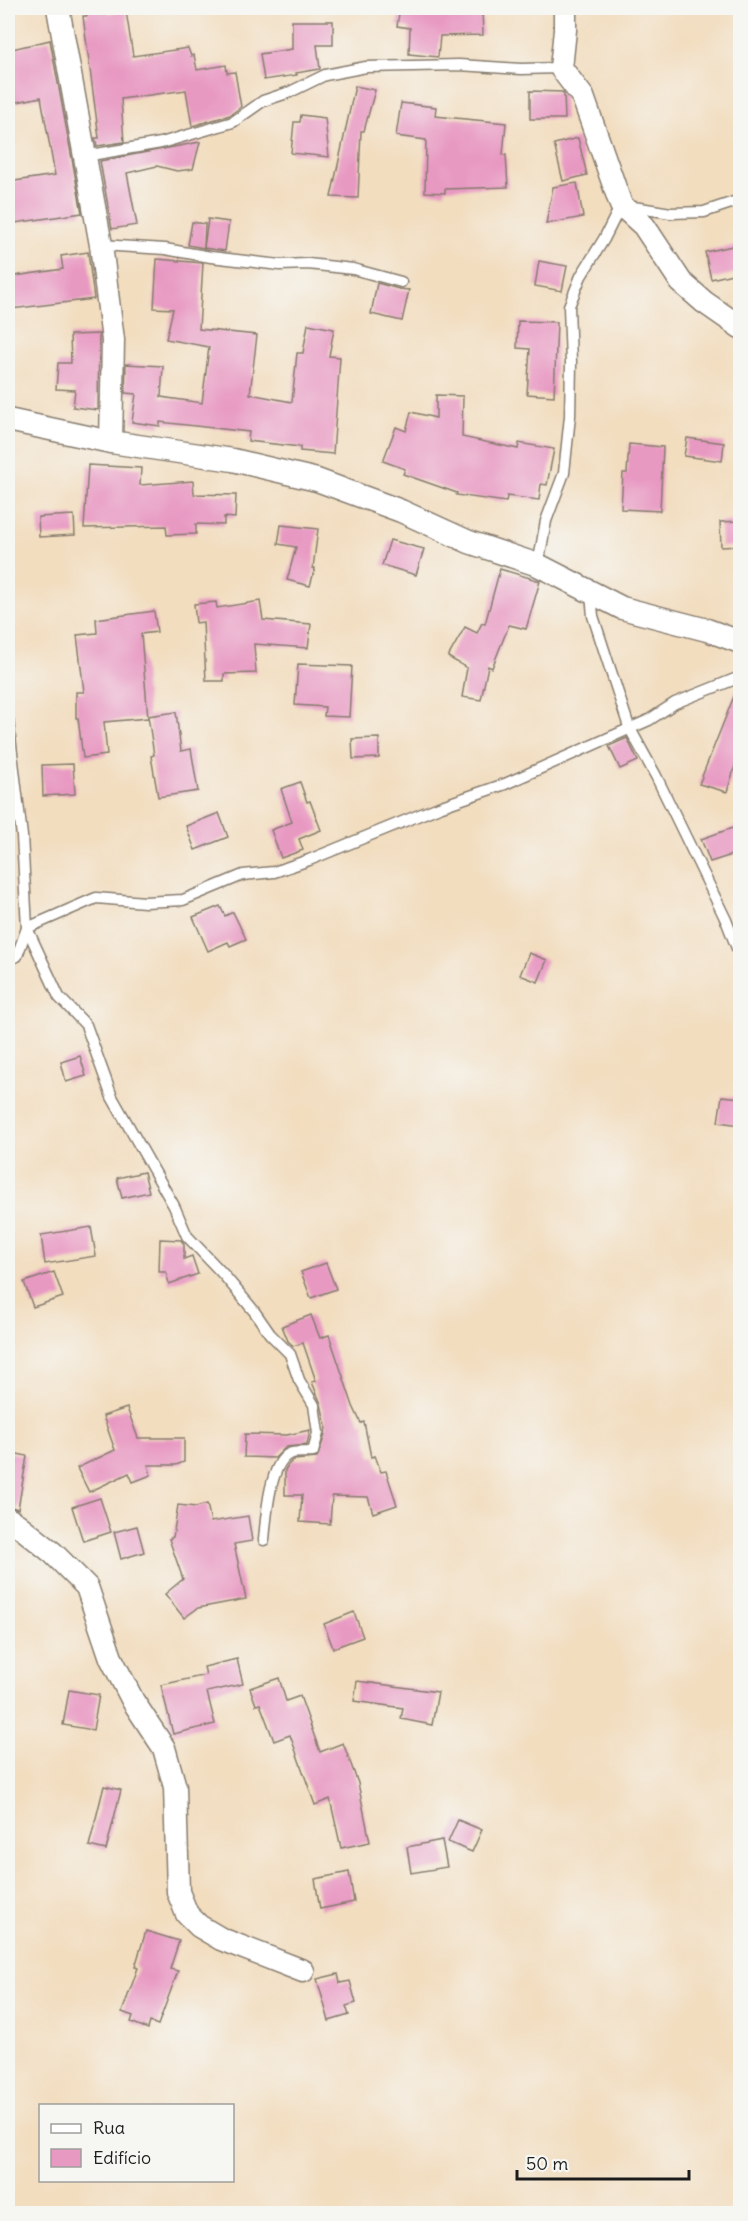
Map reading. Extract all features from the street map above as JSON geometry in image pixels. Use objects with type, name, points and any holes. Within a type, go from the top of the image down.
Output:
[{"type":"street","points":[[58,8],[101,245],[113,340],[111,442]]},
{"type":"street","points":[[565,8],[561,68],[583,97],[621,205],[644,226],[681,282],[704,302],[741,327]]},
{"type":"street","points":[[8,420],[111,442],[233,460],[317,480],[401,511],[469,542],[538,565],[622,608],[707,630],[741,642]]},
{"type":"street","points":[[8,1520],[18,1525],[53,1553],[87,1587],[111,1658],[133,1701],[164,1748],[175,1787],[178,1892],[188,1914],[199,1926],[221,1939],[303,1971]]},
{"type":"lane","points":[[85,156],[161,143],[233,122],[263,101],[290,92],[325,75],[366,67],[459,65],[521,69],[561,68]]},
{"type":"lane","points":[[538,565],[546,521],[564,472],[570,416],[569,306],[581,276],[604,239],[621,205],[671,213],[704,212],[741,200]]},
{"type":"lane","points":[[101,245],[165,249],[280,265],[308,264],[353,268],[401,282]]},
{"type":"lane","points":[[591,594],[593,616],[629,727],[656,776],[741,956]]},
{"type":"lane","points":[[8,960],[16,956],[27,928],[96,898],[146,902],[183,900],[243,875],[274,872],[439,807],[505,784],[649,720],[675,703],[741,677]]},
{"type":"lane","points":[[8,720],[22,836],[27,928],[59,997],[86,1025],[112,1097],[174,1206],[187,1236],[223,1274],[270,1334],[290,1354],[299,1380],[314,1405],[318,1433],[313,1452],[289,1454],[279,1464],[266,1511],[264,1540]]},
{"type":"building","points":[[86,8],[108,8],[108,13],[126,11],[133,56],[188,48],[191,56],[194,55],[197,70],[226,65],[227,73],[235,72],[241,107],[230,115],[192,126],[186,90],[121,99],[124,142],[97,146],[95,138],[99,138],[83,16],[87,16]]},
{"type":"building","points":[[400,8],[482,9],[483,35],[440,36],[438,57],[409,54],[410,28],[397,26]]},
{"type":"building","points":[[292,21],[333,21],[333,45],[317,45],[320,69],[264,80],[260,54],[292,49]]},
{"type":"building","points":[[50,40],[82,213],[8,224],[8,182],[55,175],[41,97],[8,104],[8,50]]},
{"type":"building","points":[[355,86],[375,90],[364,131],[361,131],[358,198],[331,197]]},
{"type":"building","points":[[530,91],[562,92],[565,119],[530,119]]},
{"type":"building","points":[[401,103],[436,107],[435,116],[506,123],[503,155],[506,155],[508,187],[445,189],[445,193],[425,192],[426,140],[396,136]]},
{"type":"building","points":[[301,115],[325,118],[329,157],[291,153],[294,122],[300,122]]},
{"type":"building","points":[[578,138],[587,175],[563,181],[554,144]]},
{"type":"building","points":[[200,142],[193,169],[177,171],[157,166],[127,173],[137,225],[112,229],[100,161]]},
{"type":"building","points":[[577,183],[583,217],[546,224],[553,187]]},
{"type":"building","points":[[208,219],[229,222],[225,251],[204,248]]},
{"type":"building","points":[[192,222],[205,224],[204,248],[188,245]]},
{"type":"building","points":[[737,245],[741,272],[711,279],[705,252]]},
{"type":"building","points":[[88,252],[94,299],[11,309],[8,277],[63,269],[61,256]]},
{"type":"building","points":[[157,259],[203,263],[199,329],[257,335],[250,394],[292,402],[297,353],[303,353],[308,324],[334,329],[329,356],[340,357],[333,454],[300,451],[300,447],[248,441],[249,432],[160,422],[160,426],[132,422],[136,394],[125,393],[126,364],[163,366],[161,397],[202,403],[209,347],[166,339],[173,309],[154,308]]},
{"type":"building","points":[[539,261],[567,266],[562,291],[535,286]]},
{"type":"building","points":[[377,283],[409,290],[402,321],[371,314]]},
{"type":"building","points":[[518,321],[557,322],[554,396],[527,394],[530,349],[517,348]]},
{"type":"building","points":[[99,334],[98,410],[73,407],[75,390],[56,389],[58,363],[71,363],[70,335]]},
{"type":"building","points":[[436,395],[463,396],[462,437],[518,449],[519,443],[554,449],[547,485],[541,484],[539,500],[507,496],[506,502],[456,495],[457,493],[403,474],[405,469],[383,461],[396,427],[406,431],[411,412],[436,418]]},
{"type":"building","points":[[687,438],[724,443],[722,461],[684,456]]},
{"type":"building","points":[[629,444],[663,447],[660,511],[621,509],[623,473],[627,473]]},
{"type":"building","points":[[88,465],[141,468],[140,485],[193,481],[194,494],[236,495],[235,518],[224,517],[224,525],[196,524],[196,534],[167,535],[166,526],[84,528]]},
{"type":"building","points":[[74,515],[75,535],[39,537],[38,517]]},
{"type":"building","points":[[741,521],[741,546],[721,547],[720,522]]},
{"type":"building","points":[[281,525],[318,529],[313,568],[315,568],[310,586],[287,580],[296,547],[278,544]]},
{"type":"building","points":[[390,540],[424,549],[416,575],[382,565]]},
{"type":"building","points":[[500,569],[540,581],[526,629],[509,625],[492,668],[488,666],[481,700],[462,697],[467,668],[448,657],[465,627],[477,633],[482,623],[485,624]]},
{"type":"building","points":[[260,601],[263,620],[311,624],[308,648],[254,644],[256,673],[224,674],[224,681],[206,681],[203,622],[196,623],[194,604],[216,602],[217,608]]},
{"type":"building","points":[[154,611],[157,632],[141,634],[148,718],[104,722],[107,755],[83,758],[78,718],[76,718],[76,692],[84,692],[77,635],[97,633],[96,619]]},
{"type":"building","points":[[298,664],[352,666],[349,717],[324,716],[325,707],[295,705]]},
{"type":"building","points":[[741,685],[741,747],[727,792],[699,784],[738,686]]},
{"type":"building","points":[[176,712],[181,751],[191,749],[198,791],[158,797],[151,756],[154,755],[148,716]]},
{"type":"building","points":[[379,738],[379,758],[353,759],[352,739]]},
{"type":"building","points":[[627,738],[638,761],[620,769],[609,746]]},
{"type":"building","points":[[73,764],[75,794],[43,796],[42,765]]},
{"type":"building","points":[[300,782],[321,830],[299,839],[303,850],[281,858],[271,830],[292,822],[281,789]]},
{"type":"building","points":[[219,813],[228,837],[195,850],[186,826]]},
{"type":"building","points":[[741,825],[741,852],[710,862],[701,839]]},
{"type":"building","points":[[220,906],[225,916],[233,912],[246,939],[230,946],[228,942],[208,951],[193,917]]},
{"type":"building","points":[[529,953],[547,960],[538,982],[520,975]]},
{"type":"building","points":[[80,1056],[86,1076],[66,1082],[61,1062]]},
{"type":"building","points":[[722,1096],[741,1098],[741,1125],[718,1122]]},
{"type":"building","points":[[144,1172],[149,1192],[122,1198],[117,1178]]},
{"type":"building","points":[[91,1227],[96,1256],[45,1264],[41,1235]]},
{"type":"building","points":[[160,1239],[181,1240],[184,1244],[184,1259],[192,1256],[198,1274],[169,1284],[166,1272],[159,1272]]},
{"type":"building","points":[[326,1263],[336,1289],[311,1298],[301,1272]]},
{"type":"building","points":[[54,1272],[63,1297],[33,1307],[24,1282]]},
{"type":"building","points":[[311,1315],[320,1338],[329,1335],[353,1406],[361,1423],[364,1422],[371,1457],[375,1456],[381,1472],[386,1471],[397,1505],[373,1513],[368,1497],[332,1496],[330,1524],[300,1522],[302,1495],[285,1495],[285,1470],[288,1465],[293,1460],[317,1458],[325,1435],[326,1426],[321,1404],[312,1382],[316,1381],[303,1343],[293,1346],[288,1341],[282,1326]]},
{"type":"building","points":[[127,1408],[138,1438],[184,1438],[184,1462],[176,1465],[148,1465],[151,1475],[133,1482],[129,1473],[89,1492],[77,1468],[115,1450],[103,1416]]},
{"type":"building","points":[[310,1430],[307,1445],[286,1447],[275,1458],[244,1457],[245,1434],[287,1435]]},
{"type":"building","points":[[8,1452],[27,1456],[18,1509],[8,1506]]},
{"type":"building","points":[[100,1498],[111,1532],[83,1541],[72,1507]]},
{"type":"building","points":[[207,1504],[211,1522],[248,1516],[252,1541],[234,1544],[246,1599],[198,1608],[184,1618],[165,1594],[183,1579],[169,1539],[173,1537],[178,1505],[196,1507]]},
{"type":"building","points":[[137,1526],[144,1552],[121,1559],[114,1532]]},
{"type":"building","points":[[354,1612],[363,1637],[333,1648],[324,1624]]},
{"type":"building","points":[[237,1659],[243,1684],[207,1692],[215,1724],[173,1734],[161,1685],[206,1675],[204,1667]]},
{"type":"building","points":[[279,1678],[286,1701],[300,1696],[320,1752],[343,1743],[358,1783],[370,1842],[341,1848],[330,1799],[315,1805],[290,1735],[274,1741],[260,1704],[256,1705],[250,1688]]},
{"type":"building","points":[[357,1681],[438,1692],[432,1725],[401,1719],[403,1708],[354,1701]]},
{"type":"building","points":[[69,1690],[99,1695],[93,1730],[63,1725]]},
{"type":"building","points":[[104,1786],[121,1790],[106,1850],[89,1846]]},
{"type":"building","points":[[458,1820],[482,1830],[472,1852],[448,1842]]},
{"type":"building","points":[[442,1840],[447,1867],[411,1873],[407,1847]]},
{"type":"building","points":[[349,1872],[354,1902],[320,1909],[315,1879]]},
{"type":"building","points":[[146,1931],[179,1941],[170,1969],[178,1971],[158,2025],[150,2022],[148,2029],[131,2022],[133,2016],[122,2012],[138,1968],[135,1967]]},
{"type":"building","points":[[338,1974],[340,1983],[350,1981],[356,2003],[346,2006],[349,2015],[329,2021],[317,1979]]}]
